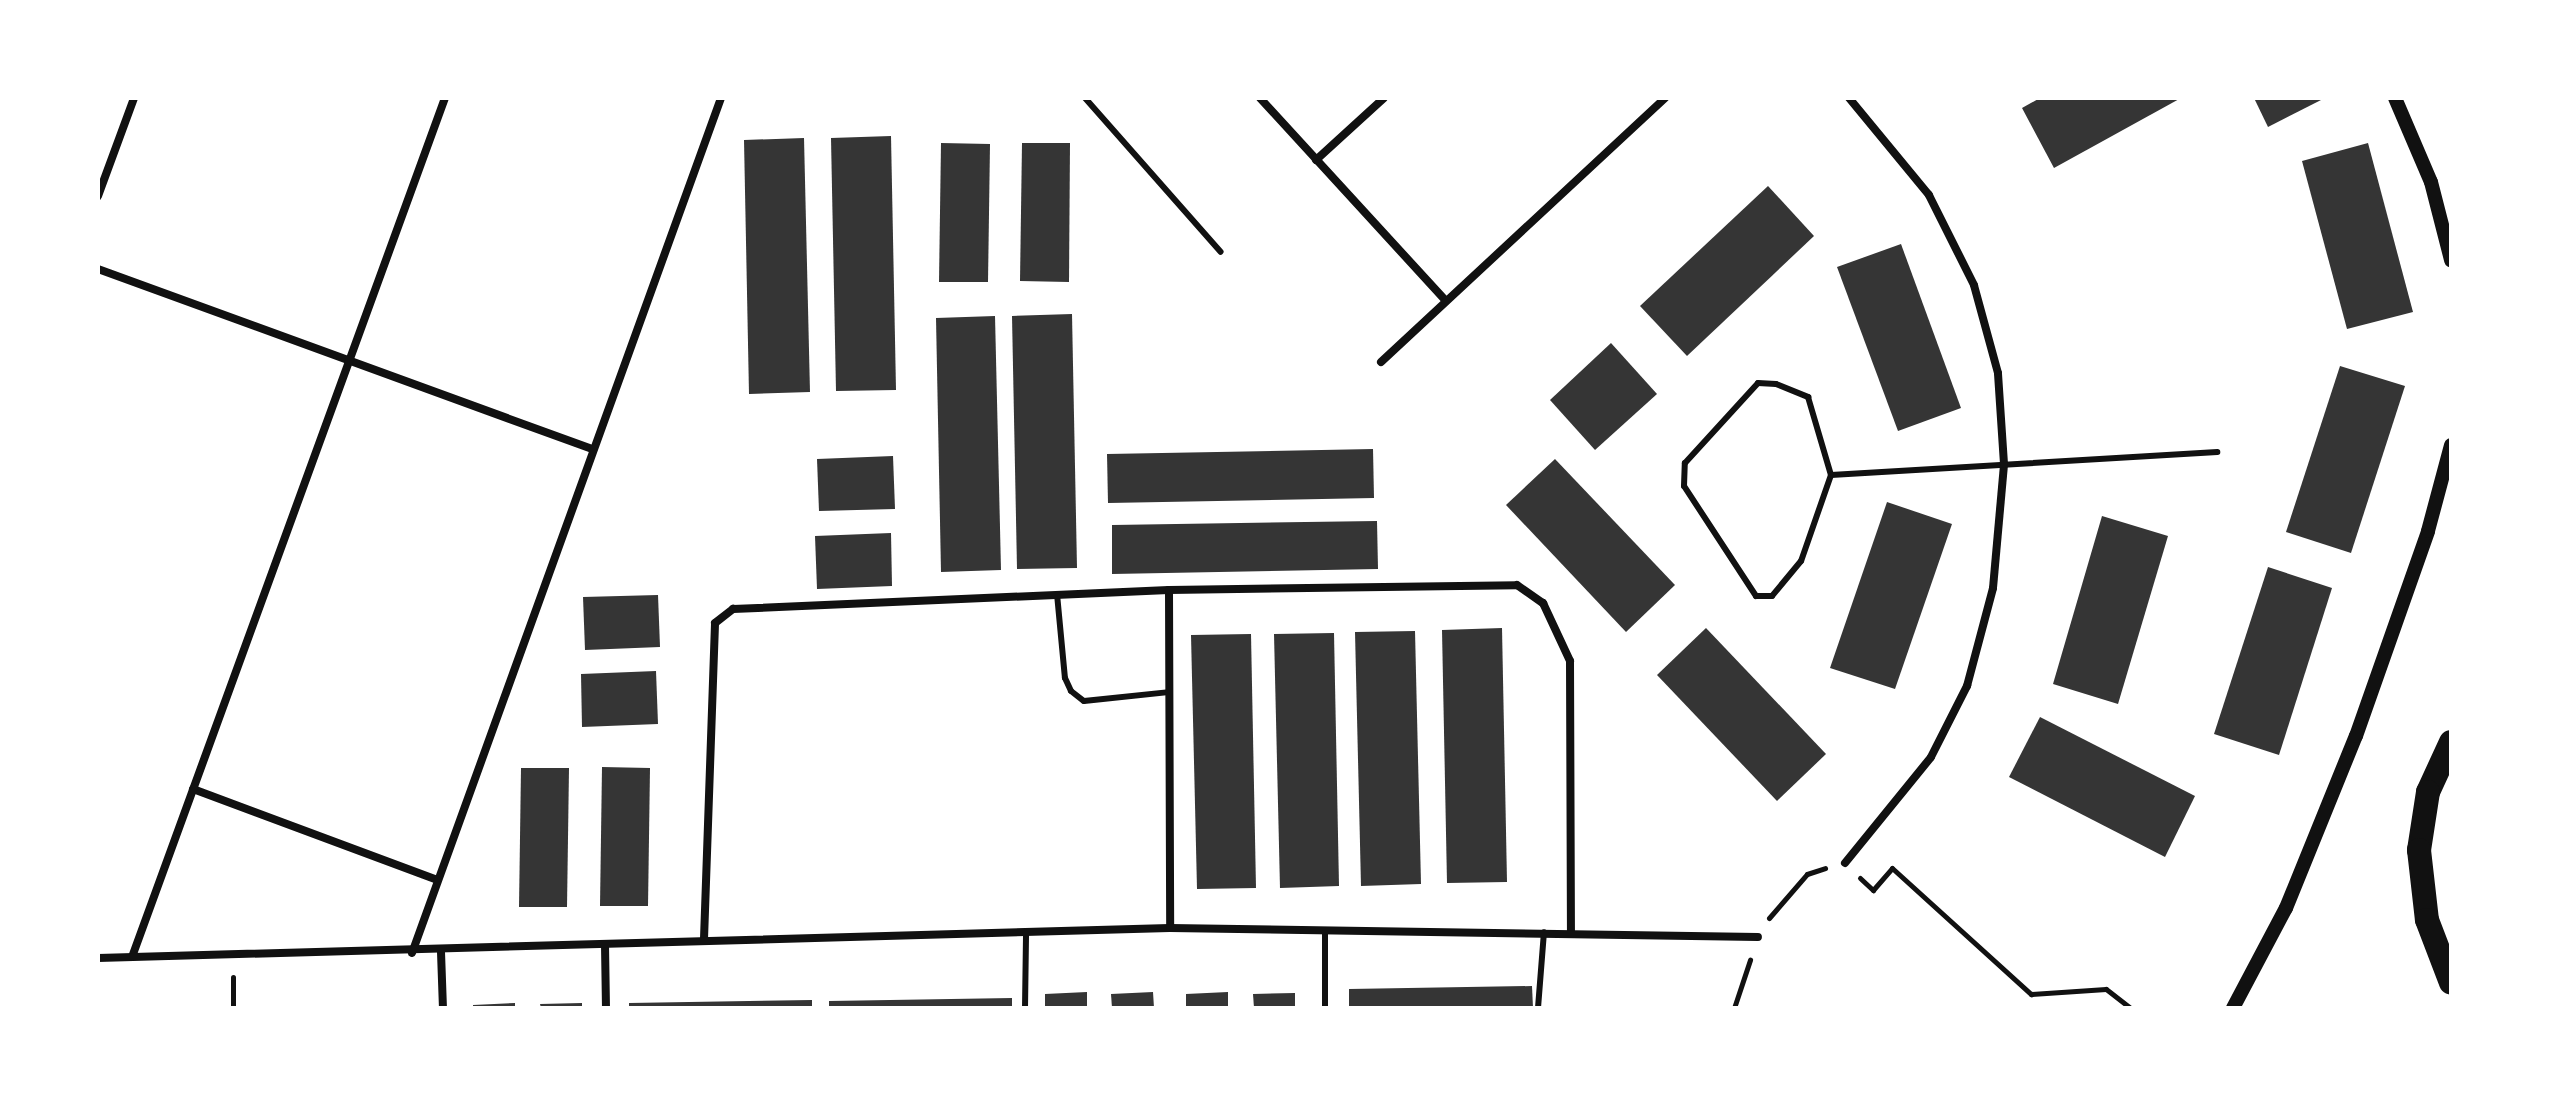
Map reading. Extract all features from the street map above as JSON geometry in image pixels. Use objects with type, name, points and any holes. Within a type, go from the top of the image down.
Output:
[{"type":"highway","points":[[2451,742],[2428,792],[2419,850],[2427,920],[2451,983]]},
{"type":"street","points":[[98,196],[134,98]]},
{"type":"street","points":[[132,957],[445,98]]},
{"type":"street","points":[[412,953],[435,879],[721,98]]},
{"type":"street","points":[[1260,98],[1446,301]]},
{"type":"street","points":[[1316,160],[1384,98]]},
{"type":"street","points":[[1381,362],[1665,98]]},
{"type":"street","points":[[1845,863],[1931,757],[1967,686],[1993,588],[2004,464],[1998,373],[1974,285],[1929,195],[1849,98]]},
{"type":"street","points":[[2395,98],[2431,182],[2451,260]]},
{"type":"street","points":[[98,269],[592,449]]},
{"type":"street","points":[[2233,1008],[2286,908],[2356,736],[2423,545],[2451,445]]},
{"type":"street","points":[[704,939],[715,623],[733,609],[1169,590],[1517,585],[1543,603],[1570,661],[1571,932]]},
{"type":"street","points":[[1169,590],[1170,928]]},
{"type":"street","points":[[193,789],[435,879]]},
{"type":"street","points":[[98,958],[412,953],[704,939],[1170,928],[1758,937]]},
{"type":"street","points":[[605,945],[606,1008]]},
{"type":"street","points":[[441,952],[443,1008]]},
{"type":"lane","points":[[1085,98],[1221,252]]},
{"type":"lane","points":[[1758,383],[1776,384],[1808,397],[1831,475],[1801,561],[1772,596],[1756,596],[1684,486],[1685,463],[1758,383]]},
{"type":"lane","points":[[1831,475],[2217,452]]},
{"type":"lane","points":[[1057,594],[1065,678],[1071,691],[1084,701],[1169,692]]},
{"type":"lane","points":[[1325,930],[1325,1008]]},
{"type":"lane","points":[[1025,1008],[1026,932]]},
{"type":"lane","points":[[1538,1008],[1544,932]]},
{"type":"path","points":[[1734,1008],[1758,937],[1778,901],[1807,874],[1845,863],[1873,890],[1892,868],[2031,994],[2106,989],[2130,1008]]},
{"type":"path","points":[[233,956],[233,1008]]},
{"type":"building","points":[[2040,98],[2181,98],[2054,168],[2022,108]]},
{"type":"building","points":[[2254,98],[2325,98],[2268,127]]},
{"type":"building","points":[[891,136],[896,390],[836,391],[831,138]]},
{"type":"building","points":[[804,138],[810,392],[749,394],[744,140]]},
{"type":"building","points":[[941,143],[990,144],[988,282],[939,282]]},
{"type":"building","points":[[1022,143],[1070,143],[1069,282],[1020,281]]},
{"type":"building","points":[[2368,143],[2413,312],[2347,329],[2302,161]]},
{"type":"building","points":[[1768,186],[1814,236],[1687,356],[1640,306]]},
{"type":"building","points":[[1901,244],[1961,408],[1898,431],[1837,267]]},
{"type":"building","points":[[1072,314],[1077,568],[1017,569],[1012,316]]},
{"type":"building","points":[[995,316],[1001,570],[941,572],[936,318]]},
{"type":"building","points":[[1611,343],[1657,394],[1595,450],[1550,400]]},
{"type":"building","points":[[2340,366],[2405,386],[2351,553],[2286,532]]},
{"type":"building","points":[[1373,449],[1374,498],[1108,503],[1107,454]]},
{"type":"building","points":[[893,456],[895,509],[819,511],[817,459]]},
{"type":"building","points":[[1555,459],[1675,585],[1626,632],[1506,505]]},
{"type":"building","points":[[1887,502],[1952,524],[1895,689],[1830,668]]},
{"type":"building","points":[[2102,516],[2168,536],[2118,704],[2053,684]]},
{"type":"building","points":[[1377,521],[1378,569],[1112,574],[1112,525]]},
{"type":"building","points":[[891,533],[892,586],[817,589],[815,536]]},
{"type":"building","points":[[2268,567],[2332,588],[2279,755],[2214,734]]},
{"type":"building","points":[[658,595],[660,647],[585,650],[583,597]]},
{"type":"building","points":[[1502,628],[1507,882],[1447,883],[1442,630]]},
{"type":"building","points":[[1706,628],[1826,754],[1777,801],[1657,675]]},
{"type":"building","points":[[1415,631],[1421,884],[1361,886],[1355,632]]},
{"type":"building","points":[[1334,633],[1339,886],[1280,888],[1274,634]]},
{"type":"building","points":[[1251,634],[1256,888],[1197,889],[1191,635]]},
{"type":"building","points":[[656,671],[658,724],[582,727],[581,674]]},
{"type":"building","points":[[2040,717],[2195,796],[2165,857],[2009,777]]},
{"type":"building","points":[[602,767],[650,768],[648,906],[600,906]]},
{"type":"building","points":[[521,768],[569,768],[567,907],[519,907]]},
{"type":"building","points":[[1532,986],[1533,1008],[1349,1008],[1349,989]]},
{"type":"building","points":[[1087,992],[1087,1008],[1045,1008],[1045,994]]},
{"type":"building","points":[[1153,992],[1154,1008],[1112,1008],[1111,994]]},
{"type":"building","points":[[1228,992],[1228,1008],[1186,1008],[1186,994]]},
{"type":"building","points":[[1295,993],[1295,1008],[1254,1008],[1253,994]]},
{"type":"building","points":[[1012,998],[1012,1008],[829,1008],[829,1001]]},
{"type":"building","points":[[812,1000],[812,1008],[629,1008],[629,1003]]},
{"type":"building","points":[[515,1003],[515,1008],[473,1008],[473,1005]]},
{"type":"building","points":[[582,1003],[582,1008],[541,1008],[540,1004]]}]
